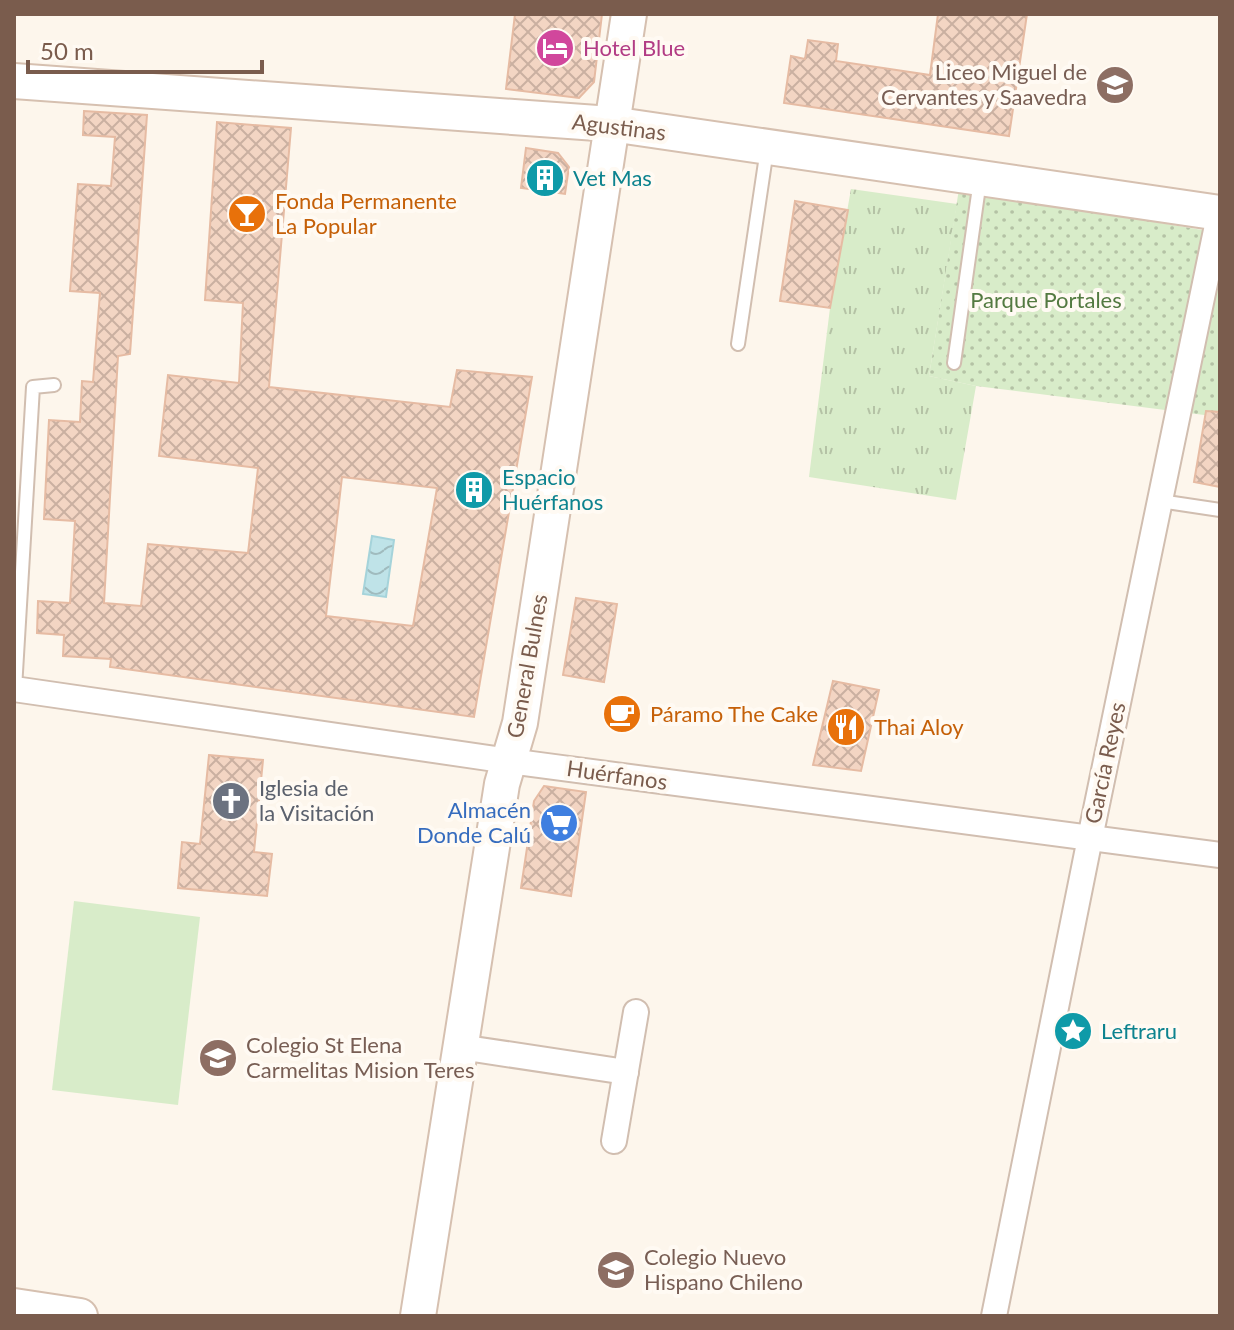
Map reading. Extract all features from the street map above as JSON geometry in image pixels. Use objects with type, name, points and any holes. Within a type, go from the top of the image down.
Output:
[{"type":"street","name":"General Bulnes","points":[[418,1316],[502,784],[522,713],[629,14]]},
{"type":"street","name":"Agustinas","points":[[14,81],[611,124],[1220,212]]},
{"type":"street","name":"García Reyes","points":[[994,1316],[1220,212]]},
{"type":"street","name":"Huérfanos","points":[[14,689],[509,761],[1220,855]]},
{"type":"street","points":[[614,1141],[636,1012]]},
{"type":"street","points":[[460,1047],[626,1072]]},
{"type":"street","points":[[14,1306],[80,1316]]},
{"type":"lane","points":[[738,344],[768,146]]},
{"type":"lane","points":[[954,363],[980,178]]},
{"type":"lane","points":[[14,689],[33,387],[54,385]]},
{"type":"lane","points":[[1160,501],[1220,510]]},
{"type":"green space","points":[[851,189],[957,204],[929,376],[976,386],[956,500],[809,477],[830,308]]},
{"type":"green space","name":"Parque Portales","points":[[959,189],[1220,233],[1220,417],[976,386],[929,376]]},
{"type":"green space","points":[[74,901],[200,917],[178,1105],[52,1090]]},
{"type":"water","points":[[372,536],[394,540],[386,597],[363,594]]},
{"type":"building","name":"Hotel Blue","points":[[515,14],[602,14],[594,82],[579,98],[506,89]]},
{"type":"building","points":[[938,14],[1027,14],[1009,136],[784,103],[791,56],[805,59],[808,40],[838,44],[836,61],[930,75]]},
{"type":"building","points":[[84,111],[147,115],[130,354],[118,356],[104,603],[141,606],[148,544],[248,553],[258,468],[159,456],[168,375],[239,383],[243,303],[205,300],[217,122],[291,128],[269,387],[450,407],[457,370],[532,377],[474,717],[110,667],[111,659],[63,656],[64,635],[37,633],[38,601],[70,603],[75,521],[44,519],[49,420],[80,422],[82,381],[93,382],[100,293],[70,291],[78,184],[111,186],[115,137],[83,135]],"holes":[[[342,477],[437,488],[413,626],[326,616]]]},
{"type":"building","name":"Vet Mas","points":[[526,148],[558,153],[569,167],[565,194],[521,188]]},
{"type":"building","points":[[795,201],[848,210],[830,308],[780,301]]},
{"type":"building","points":[[1206,411],[1220,412],[1220,487],[1194,482]]},
{"type":"building","points":[[576,598],[617,604],[604,682],[563,675]]},
{"type":"building","name":"Thai Aloy","points":[[833,681],[879,690],[861,771],[813,765]]},
{"type":"building","name":"Iglesia de la Visitación","points":[[209,755],[263,760],[254,852],[272,854],[267,896],[178,888],[182,842],[200,844]]},
{"type":"building","points":[[544,786],[586,792],[571,896],[521,888],[534,801]]},
{"type":"place","name":"Hotel Blue","points":[[555,48]]},
{"type":"place","name":"Liceo Miguel de Cervantes y Saavedra","points":[[1115,85]]},
{"type":"place","name":"Vet Mas","points":[[545,178]]},
{"type":"place","name":"Fonda Permanente La Popular","points":[[247,214]]},
{"type":"place","name":"Espacio Huérfanos","points":[[474,490]]},
{"type":"place","name":"Páramo The Cake","points":[[622,714]]},
{"type":"place","name":"Thai Aloy","points":[[846,727]]},
{"type":"place","name":"Iglesia de la Visitación","points":[[231,801]]},
{"type":"place","name":"Almacén Donde Calú","points":[[559,823]]},
{"type":"place","name":"Leftraru","points":[[1073,1031]]},
{"type":"place","name":"Colegio St Elena Carmelitas Mision Teres","points":[[218,1058]]},
{"type":"place","name":"Colegio Nuevo Hispano Chileno","points":[[616,1270]]}]
